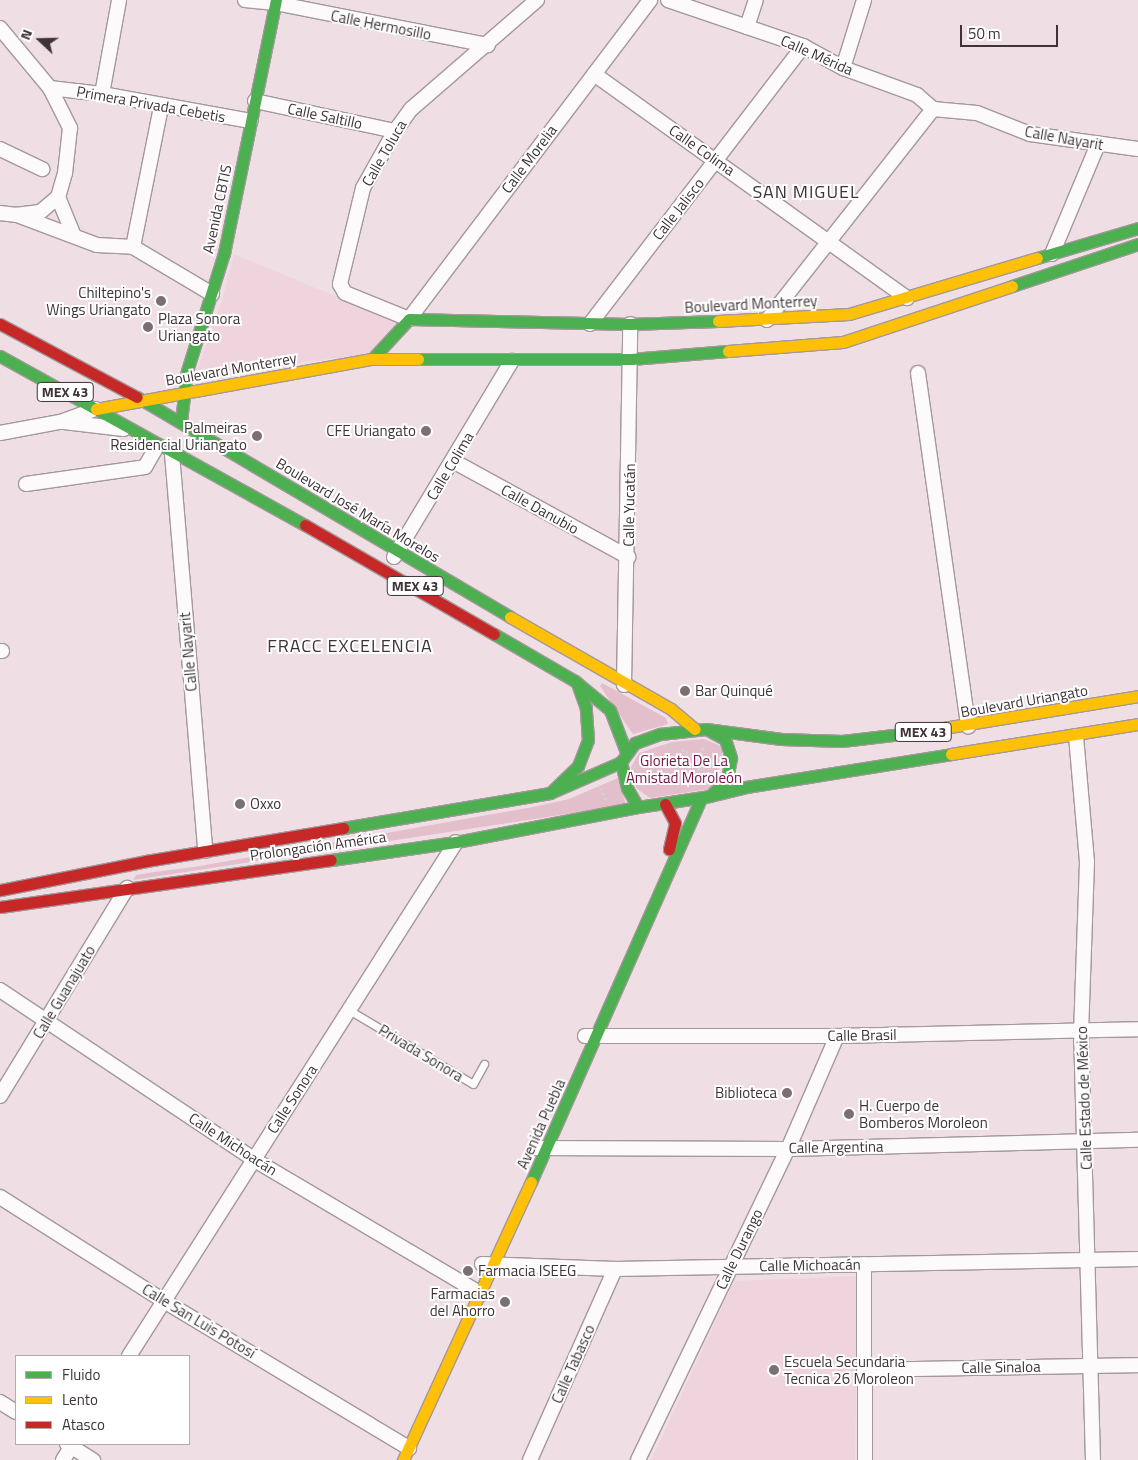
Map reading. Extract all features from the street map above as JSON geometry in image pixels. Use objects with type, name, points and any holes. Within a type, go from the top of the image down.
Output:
[{"type":"street","points":[[102,94],[119,0]]},
{"type":"street","name":"Calle Hermosillo","points":[[245,0],[275,1],[488,45]]},
{"type":"street","name":"Calle Toluca","points":[[409,319],[340,289],[363,188],[394,132],[411,109],[488,45],[537,0]]},
{"type":"street","name":"Calle Morelia","points":[[409,319],[650,0]]},
{"type":"street","name":"Calle Mérida","points":[[668,0],[803,46],[843,68],[917,95],[933,109]]},
{"type":"street","points":[[747,27],[756,0]]},
{"type":"street","points":[[843,68],[864,0]]},
{"type":"street","name":"Avenida CBTIS","points":[[172,454],[181,447],[185,436],[181,421],[187,371],[224,253],[275,1]]},
{"type":"street","points":[[0,28],[50,88],[70,128],[65,173],[58,197],[40,212],[17,215]]},
{"type":"street","name":"Calle Jalisco","points":[[590,324],[803,46]]},
{"type":"street","name":"Calle Colima","points":[[594,74],[906,298]]},
{"type":"street","name":"Primera Privada Cebetis","points":[[50,88],[102,94],[161,107],[251,121]]},
{"type":"street","name":"Calle Saltillo","points":[[255,101],[394,132]]},
{"type":"street","points":[[132,247],[161,107]]},
{"type":"street","points":[[766,320],[830,242],[933,109]]},
{"type":"street","name":"Calle Nayarit","points":[[933,109],[977,113],[1030,134],[1138,149]]},
{"type":"street","points":[[1052,254],[1098,144]]},
{"type":"street","points":[[0,149],[42,169]]},
{"type":"street","points":[[58,197],[74,236]]},
{"type":"street","points":[[0,213],[17,215],[98,245],[132,247],[212,294]]},
{"type":"street","name":"Boulevard Monterrey","points":[[409,319],[630,324],[766,320],[849,314],[1138,228]]},
{"type":"street","name":"Boulevard Monterrey","points":[[96,409],[144,401],[186,390],[372,359],[512,361],[631,359],[843,342],[1138,244]]},
{"type":"street","points":[[372,359],[409,319]]},
{"type":"street","name":"Boulevard José María Morelos","points":[[0,324],[181,421],[624,685],[671,709],[701,729]]},
{"type":"street","name":"Calle Yucatán","points":[[624,685],[628,557],[630,324]]},
{"type":"street","points":[[393,336],[391,345],[395,354],[405,360]]},
{"type":"street","name":"MEX 43","points":[[0,356],[96,409],[157,446],[386,571],[575,681],[610,710],[624,757],[627,788],[638,807],[705,797],[746,787],[1076,736],[1138,724]]},
{"type":"street","name":"Calle Colima","points":[[386,571],[512,361]]},
{"type":"street","points":[[918,373],[968,726]]},
{"type":"street","points":[[60,422],[129,429],[133,413],[144,401]]},
{"type":"street","points":[[0,432],[60,422],[96,409]]},
{"type":"street","points":[[26,484],[145,466],[157,446]]},
{"type":"street","name":"Calle Nayarit","points":[[172,454],[205,851]]},
{"type":"street","name":"Calle Danubio","points":[[453,461],[628,557]]},
{"type":"street","points":[[550,793],[578,766],[588,740],[586,708],[575,681]]},
{"type":"street","name":"Boulevard Uriangato","points":[[701,729],[781,739],[842,741],[968,726],[1138,696]]},
{"type":"street","name":"MEX 43","points":[[624,757],[635,742],[660,734],[701,729],[725,739],[731,758],[727,779],[705,797]]},
{"type":"street","name":"Calle Estado de México","points":[[1076,736],[1087,862],[1080,1031],[1085,1141],[1093,1460]]},
{"type":"street","name":"Prolongación América","points":[[0,890],[146,861],[550,793],[596,774],[624,757]]},
{"type":"street","name":"Avenida Puebla","points":[[392,1460],[404,1450],[592,1036],[705,797]]},
{"type":"street","name":"Avenida Puebla","points":[[592,1036],[675,834],[675,823],[665,804]]},
{"type":"street","name":"Prolongación América","points":[[0,907],[456,842],[611,814],[638,807]]},
{"type":"street","name":"Calle Sonora","points":[[130,1355],[456,842]]},
{"type":"street","points":[[127,888],[146,861]]},
{"type":"street","name":"Calle Guanajuato","points":[[0,1096],[127,888]]},
{"type":"street","name":"Calle Michoacán","points":[[0,990],[253,1159],[476,1291]]},
{"type":"street","name":"Calle Brasil","points":[[592,1036],[837,1036],[1138,1030]]},
{"type":"street","name":"Calle Durango","points":[[638,1460],[788,1149],[837,1036]]},
{"type":"street","name":"Calle Argentina","points":[[541,1148],[788,1149],[1138,1140]]},
{"type":"street","name":"Calle San Luis Potosí","points":[[0,1197],[404,1450]]},
{"type":"street","name":"Calle Michoacán","points":[[489,1264],[616,1269],[1138,1259]]},
{"type":"street","points":[[864,1264],[865,1460]]},
{"type":"street","name":"Calle Tabasco","points":[[530,1460],[616,1269]]},
{"type":"street","name":"Calle Sinaloa","points":[[864,1370],[1138,1365]]},
{"type":"street","points":[[0,1402],[15,1411]]},
{"type":"street","points":[[63,1460],[71,1445],[93,1460]]},
{"type":"lane","name":"Privada Sonora","points":[[349,1010],[474,1084],[484,1064]]},
{"type":"path","points":[[660,734],[697,758]]},
{"type":"path","points":[[705,797],[697,758],[706,743]]},
{"type":"path","points":[[596,774],[611,814]]},
{"type":"shaded area","points":[[234,254],[399,321],[373,354],[196,374],[223,297]]},
{"type":"shaded area","name":"Escuela Secundaria Tecnica 26 Moroleon","points":[[858,1276],[855,1460],[651,1460],[734,1281]]},
{"type":"green space","points":[[602,683],[666,718],[668,724],[633,734],[600,686]]},
{"type":"green space","name":"Glorieta De La Amistad Moroleón","points":[[704,739],[723,747],[716,788],[650,798],[636,788],[631,767],[639,753],[672,742]]},
{"type":"green space","points":[[618,778],[626,805],[133,880],[136,875],[194,867],[533,807],[569,799]]},
{"type":"traffic: fast","points":[[181,421],[187,371],[224,253],[276,0]]},
{"type":"traffic: fast","points":[[1037,258],[1138,228]]},
{"type":"traffic: fast","points":[[1012,286],[1138,244]]},
{"type":"traffic: fast","points":[[372,359],[409,319],[630,324],[718,321]]},
{"type":"traffic: fast","points":[[418,359],[631,359],[728,351]]},
{"type":"traffic: fast","points":[[0,356],[305,525]]},
{"type":"traffic: fast","points":[[137,397],[510,617]]},
{"type":"traffic: fast","points":[[494,634],[575,681],[610,710],[626,752]]},
{"type":"traffic: fast","points":[[550,793],[578,766],[588,740],[586,708],[577,683]]},
{"type":"traffic: fast","points":[[706,729],[725,739],[731,758],[727,779],[710,796],[638,807],[627,788],[621,762],[635,743],[660,734],[706,729],[781,739],[842,741],[919,732]]},
{"type":"traffic: fast","points":[[710,796],[746,787],[951,754]]},
{"type":"traffic: fast","points":[[343,828],[550,793],[621,762]]},
{"type":"traffic: fast","points":[[531,1182],[701,799]]},
{"type":"traffic: fast","points":[[331,860],[456,842],[638,807]]},
{"type":"traffic: slow","points":[[718,321],[849,314],[1037,258]]},
{"type":"traffic: slow","points":[[728,351],[843,342],[1012,286]]},
{"type":"traffic: slow","points":[[96,409],[372,359],[418,359]]},
{"type":"traffic: slow","points":[[510,617],[671,709],[695,729]]},
{"type":"traffic: slow","points":[[919,732],[1138,696]]},
{"type":"traffic: slow","points":[[951,754],[1138,724]]},
{"type":"traffic: slow","points":[[403,1460],[531,1182]]},
{"type":"traffic: jam","points":[[0,324],[137,397]]},
{"type":"traffic: jam","points":[[305,525],[494,634]]},
{"type":"traffic: jam","points":[[665,804],[675,823],[669,849]]},
{"type":"traffic: jam","points":[[0,890],[146,861],[343,828]]},
{"type":"traffic: jam","points":[[0,907],[331,860]]},
{"type":"place","name":"Chiltepino's Wings Uriangato","points":[[161,301]]},
{"type":"place","name":"Plaza Sonora Uriangato","points":[[148,327]]},
{"type":"place","name":"CFE Uriangato","points":[[426,431]]},
{"type":"place","name":"Palmeiras Residencial Uriangato","points":[[257,436]]},
{"type":"place","name":"Bar Quinqué","points":[[685,691]]},
{"type":"place","name":"Oxxo","points":[[240,804]]},
{"type":"place","name":"Biblioteca","points":[[787,1093]]},
{"type":"place","name":"H. Cuerpo de Bomberos Moroleon","points":[[849,1114]]},
{"type":"place","name":"Farmacia ISEEG","points":[[468,1271]]},
{"type":"place","name":"Farmacias del Ahorro","points":[[505,1302]]},
{"type":"place","name":"Escuela Secundaria Tecnica 26 Moroleon","points":[[774,1370]]},
{"type":"district","name":"SAN MIGUEL","points":[[806,192]]},
{"type":"district","name":"FRACC EXCELENCIA","points":[[350,646]]}]
